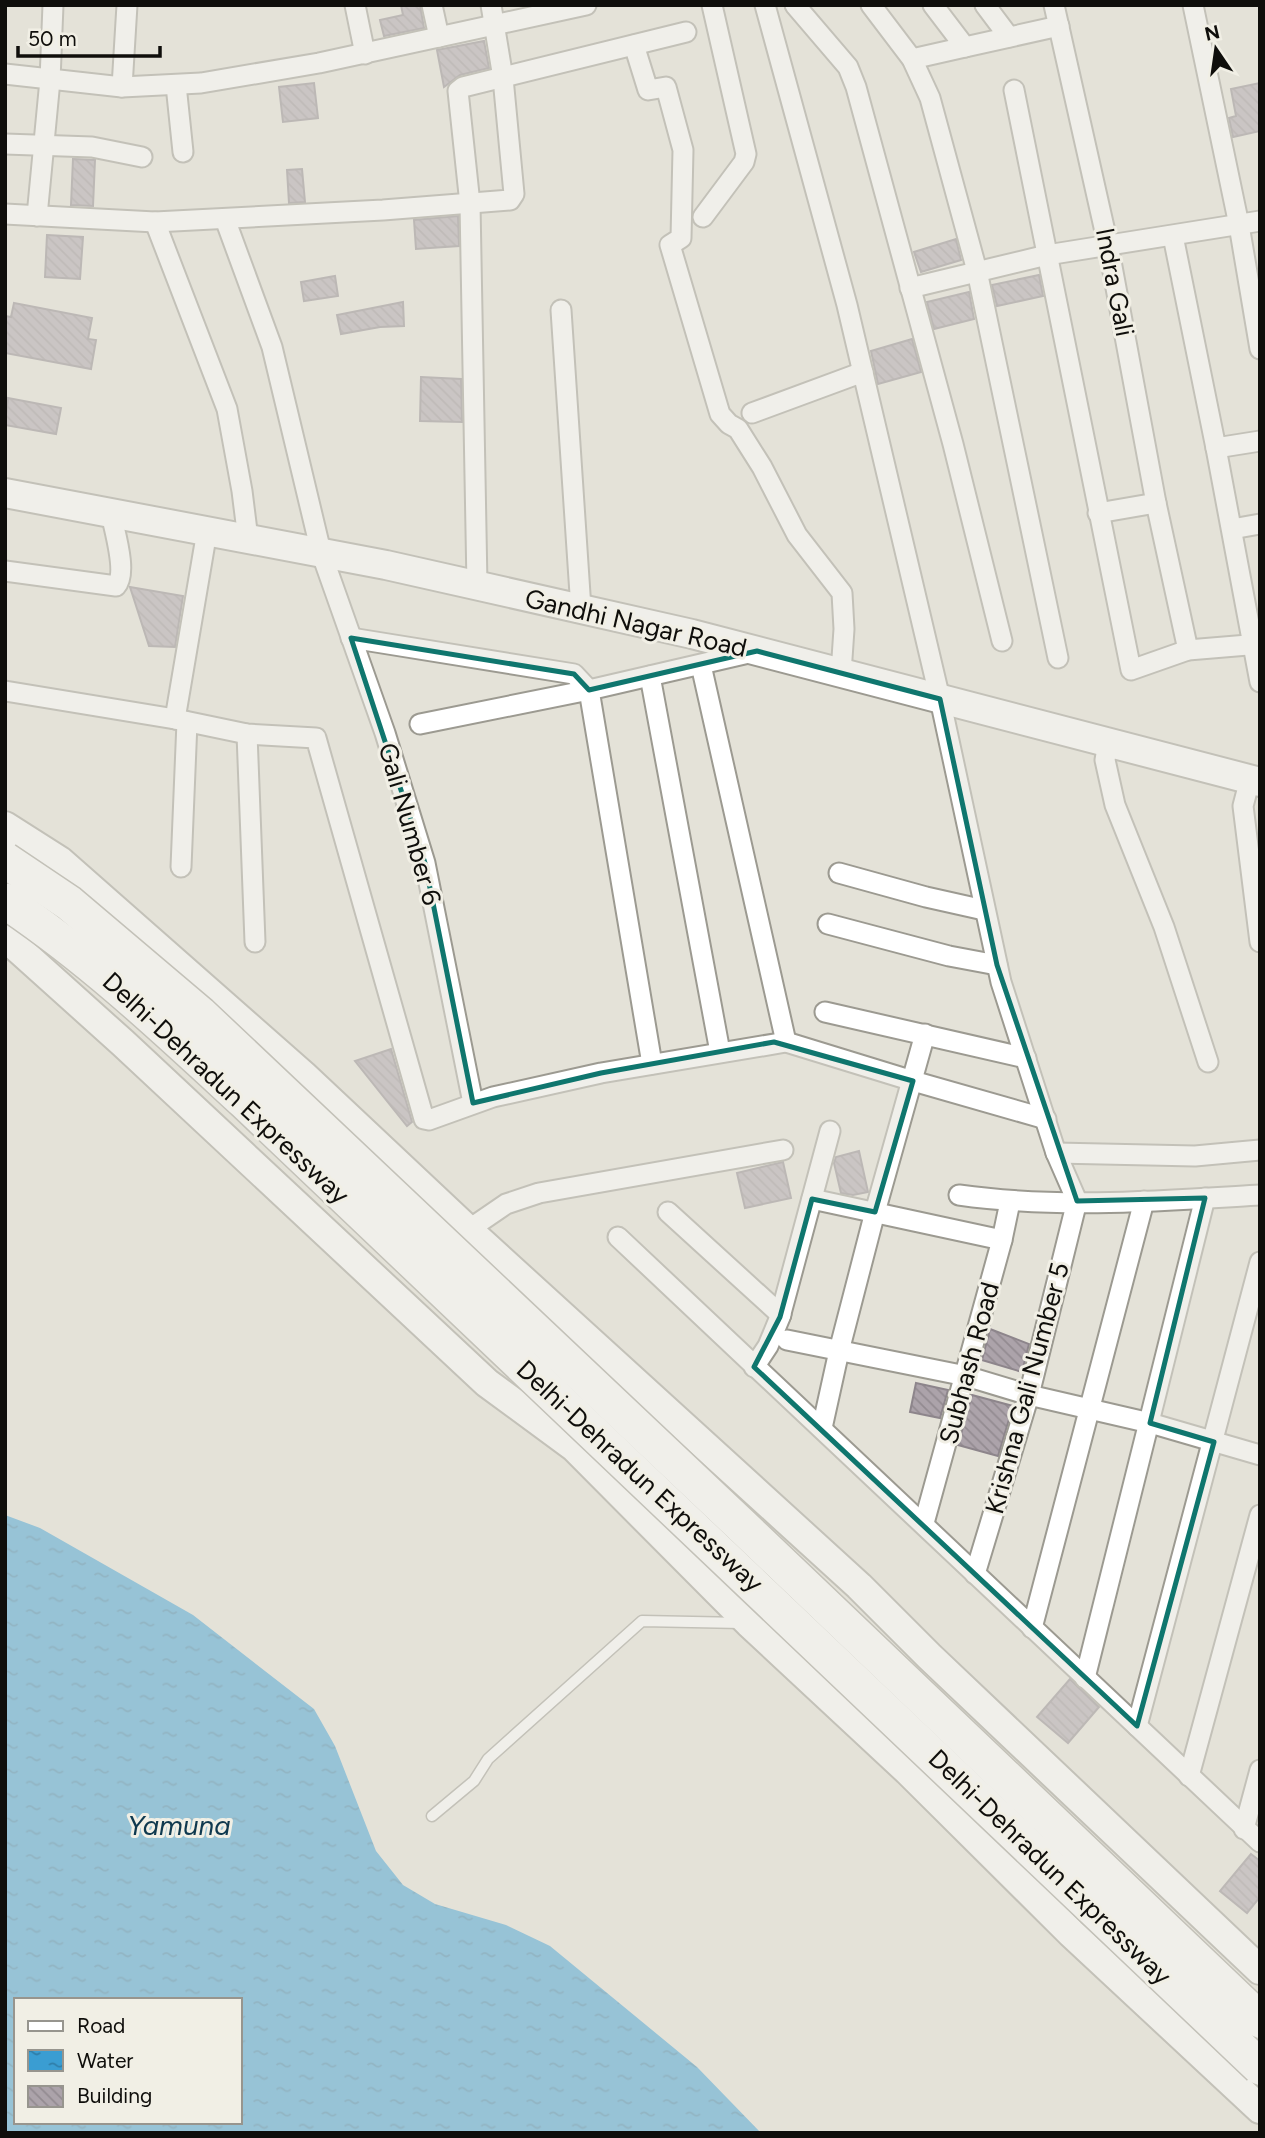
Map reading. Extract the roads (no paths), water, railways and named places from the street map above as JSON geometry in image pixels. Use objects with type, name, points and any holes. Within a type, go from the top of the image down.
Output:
[{"type":"highway","name":"Delhi-Dehradun Expressway","points":[[5,860],[69,902],[201,1014],[1260,2020]]},
{"type":"highway","name":"Delhi-Dehradun Expressway","points":[[5,901],[89,962],[218,1077],[1260,2067]]},
{"type":"street","points":[[37,216],[50,80],[53,5]]},
{"type":"street","points":[[122,87],[127,5]]},
{"type":"street","points":[[355,5],[365,54]]},
{"type":"street","points":[[432,5],[439,37]]},
{"type":"street","points":[[5,214],[155,222],[507,201],[513,198],[503,78],[491,5]]},
{"type":"street","points":[[5,74],[122,87],[201,83],[365,54],[559,8],[586,5]]},
{"type":"street","points":[[703,217],[744,162],[746,155],[712,5]]},
{"type":"street","points":[[765,5],[863,373],[940,699],[997,965],[1056,1153],[1077,1201]]},
{"type":"street","points":[[795,5],[848,67],[852,76],[953,444],[1002,641]]},
{"type":"street","points":[[872,5],[912,59],[930,98],[977,271],[1058,658]]},
{"type":"street","points":[[933,5],[965,47]]},
{"type":"street","points":[[985,5],[1009,37]]},
{"type":"street","name":"Indra Gali","points":[[1054,5],[1108,245],[1156,503],[1188,649]]},
{"type":"street","points":[[1193,5],[1239,225],[1260,349]]},
{"type":"street","points":[[912,59],[1059,26]]},
{"type":"street","points":[[477,585],[470,204],[458,91],[463,86],[686,32]]},
{"type":"street","points":[[634,45],[648,90],[666,88],[682,150],[681,238],[670,245],[720,414],[738,429],[762,467],[797,535],[842,593],[844,629],[841,673]]},
{"type":"street","points":[[176,85],[183,152]]},
{"type":"street","points":[[1014,90],[1131,670],[1188,649],[1256,645]]},
{"type":"street","points":[[5,144],[92,147],[142,157]]},
{"type":"street","name":"Gali Number 6","points":[[225,219],[272,347],[321,552],[384,733],[425,863],[474,1103]]},
{"type":"street","points":[[910,288],[1047,255],[1260,221]]},
{"type":"street","points":[[155,222],[227,410],[238,464],[248,539]]},
{"type":"street","points":[[1173,236],[1256,645],[1260,682]]},
{"type":"street","points":[[561,310],[581,609]]},
{"type":"street","points":[[752,413],[863,373]]},
{"type":"street","points":[[1216,448],[1260,441]]},
{"type":"street","name":"Gandhi Nagar Road","points":[[5,493],[321,552],[477,585],[757,651],[1255,780]]},
{"type":"street","points":[[1098,513],[1156,503]]},
{"type":"street","points":[[5,571],[116,586],[122,578],[122,568],[111,513]]},
{"type":"street","points":[[1232,529],[1260,524]]},
{"type":"street","points":[[181,867],[181,720],[207,531]]},
{"type":"street","points":[[351,638],[575,674],[589,690],[652,1064]]},
{"type":"street","points":[[420,724],[650,677],[757,651]]},
{"type":"street","points":[[701,665],[786,1042]]},
{"type":"street","points":[[650,677],[720,1052]]},
{"type":"street","points":[[5,691],[181,720],[247,734],[316,738],[422,1117],[429,1120],[474,1103],[601,1073],[786,1042],[1046,1119]]},
{"type":"street","points":[[247,734],[255,942]]},
{"type":"street","points":[[1108,742],[1105,760],[1115,805],[1164,927],[1208,1062]]},
{"type":"street","points":[[1255,780],[1243,806],[1260,942]]},
{"type":"street","points":[[5,826],[60,861],[303,1075],[468,1230],[859,1586],[1260,1970]]},
{"type":"street","points":[[839,873],[984,910]]},
{"type":"street","points":[[828,924],[949,956],[997,965]]},
{"type":"street","points":[[5,937],[123,1043],[487,1383],[574,1447],[749,1623],[908,1771],[1056,1918],[1260,2109]]},
{"type":"street","points":[[825,1012],[1026,1058]]},
{"type":"street","points":[[822,1428],[875,1212],[925,1034]]},
{"type":"street","points":[[754,1367],[768,1346],[781,1315],[830,1130]]},
{"type":"street","points":[[468,1230],[506,1204],[539,1193],[783,1150]]},
{"type":"street","points":[[1056,1153],[1195,1156],[1260,1150]]},
{"type":"street","points":[[959,1195],[1010,1202],[1144,1201],[1260,1195]]},
{"type":"street","points":[[1085,1678],[1205,1198]]},
{"type":"street","points":[[812,1199],[1002,1240]]},
{"type":"street","name":"Krishna Gali Number 5","points":[[975,1574],[1029,1395],[1077,1201]]},
{"type":"street","points":[[1032,1628],[1144,1201]]},
{"type":"street","name":"Subhash Road","points":[[924,1523],[966,1376],[1010,1202]]},
{"type":"street","points":[[668,1212],[781,1315]]},
{"type":"street","points":[[618,1237],[1260,1842]]},
{"type":"street","points":[[1137,1726],[1260,1262]]},
{"type":"street","points":[[487,1383],[557,1310]]},
{"type":"street","points":[[787,1340],[966,1376],[1029,1395],[1150,1423],[1260,1455]]},
{"type":"street","points":[[1189,1776],[1260,1515]]},
{"type":"street","points":[[1244,1829],[1260,1770]]},
{"type":"street","points":[[1056,1918],[1126,1843]]},
{"type":"lane","points":[[432,1816],[474,1781],[488,1759],[642,1621],[749,1623]]},
{"type":"water","name":"Yamuna","points":[[5,1515],[40,1528],[193,1615],[314,1709],[335,1746],[376,1851],[403,1885],[435,1904],[506,1925],[550,1946],[697,2067],[761,2133],[5,2133]]}]
